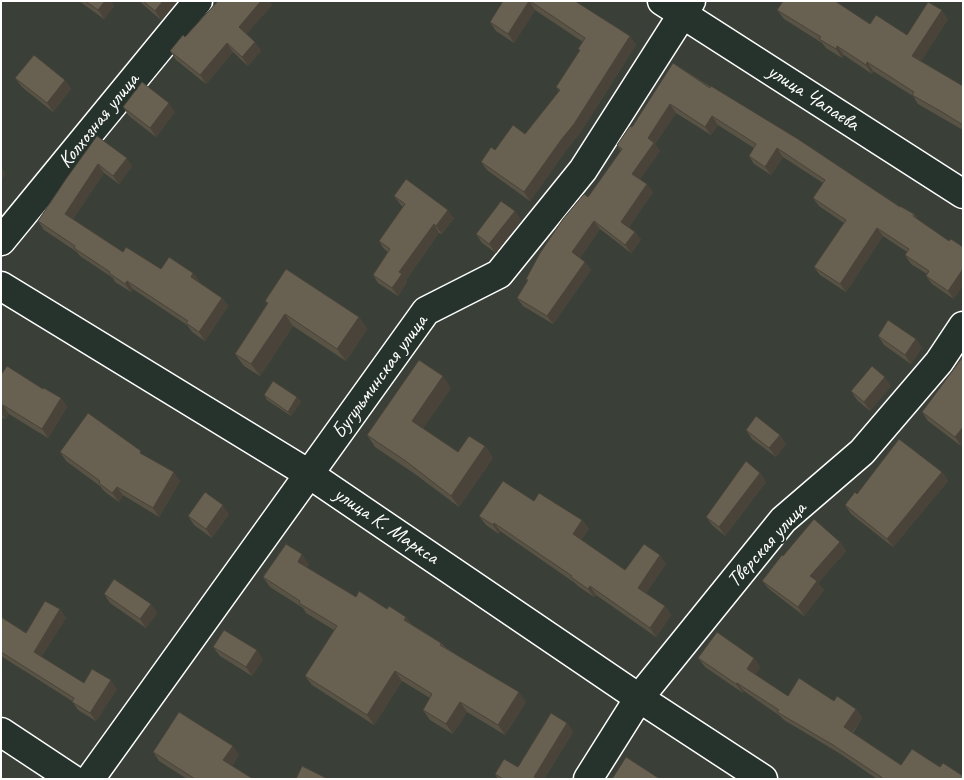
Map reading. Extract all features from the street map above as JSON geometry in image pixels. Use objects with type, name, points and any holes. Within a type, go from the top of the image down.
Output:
[{"type":"street","name":"Колхозная улица","points":[[1,241],[198,1]]},
{"type":"street","name":"улица Чапаева","points":[[679,6],[963,194]]},
{"type":"street","name":"Бугульминская улица","points":[[90,779],[426,311],[499,274],[583,170],[679,6]]},
{"type":"street","name":"улица К. Маркса","points":[[1,286],[308,474],[763,779]]},
{"type":"street","name":"Тверская улица","points":[[588,779],[640,698],[783,520],[862,452],[939,362],[963,326]]},
{"type":"street","points":[[1,732],[72,779]]},
{"type":"building","points":[[85,1],[105,1],[98,10]]},
{"type":"building","points":[[143,1],[163,1],[155,11]]},
{"type":"building","points":[[218,1],[261,1],[239,27],[255,42],[242,57],[227,43],[200,75],[170,51],[183,35],[185,37]]},
{"type":"building","points":[[503,1],[529,1],[508,34],[490,22]]},
{"type":"building","points":[[530,1],[575,1],[630,36],[574,124],[524,192],[481,162],[491,147],[495,150],[513,125],[525,134],[560,90],[556,87],[580,50],[578,49],[585,38]]},
{"type":"building","points":[[783,1],[835,1],[870,24],[876,15],[907,35],[928,2],[942,10],[912,56],[963,86],[963,125],[912,95],[914,92],[867,62],[866,65],[837,46],[836,49],[819,39],[821,37],[777,10]]},
{"type":"building","points":[[34,55],[65,80],[47,103],[15,78]]},
{"type":"building","points":[[673,63],[710,88],[711,86],[798,139],[900,207],[914,214],[913,216],[949,241],[951,239],[963,247],[963,269],[948,291],[926,276],[929,271],[905,255],[909,249],[877,228],[840,284],[814,267],[846,220],[813,198],[825,180],[777,148],[765,167],[749,156],[756,144],[712,116],[705,127],[670,104],[648,138],[654,143],[632,174],[647,184],[621,222],[635,232],[625,245],[594,221],[572,252],[585,262],[547,316],[517,298],[528,280],[526,279],[540,253],[563,219],[584,194],[588,197],[622,149],[617,145],[630,126],[632,127]]},
{"type":"building","points":[[142,82],[169,103],[150,128],[123,107]]},
{"type":"building","points":[[97,136],[127,158],[113,176],[98,164],[65,214],[123,252],[126,247],[161,269],[169,257],[193,273],[191,277],[222,298],[199,332],[186,323],[188,321],[127,281],[125,284],[38,221]]},
{"type":"building","points":[[406,179],[448,210],[436,226],[434,224],[399,272],[402,274],[392,288],[373,275],[390,249],[379,241],[405,204],[394,196]]},
{"type":"building","points":[[501,201],[515,211],[489,244],[476,234]]},
{"type":"building","points":[[286,269],[359,317],[337,349],[285,314],[251,364],[235,354],[268,303],[265,301]]},
{"type":"building","points":[[888,320],[916,339],[905,355],[878,336]]},
{"type":"building","points":[[962,358],[963,427],[955,437],[922,412]]},
{"type":"building","points":[[419,360],[443,376],[412,421],[458,452],[469,436],[485,446],[451,496],[407,462],[367,435]]},
{"type":"building","points":[[7,366],[61,398],[42,429],[3,405],[1,407],[1,375]]},
{"type":"building","points":[[872,366],[885,377],[864,402],[851,391]]},
{"type":"building","points":[[273,381],[297,397],[288,412],[264,395]]},
{"type":"building","points":[[88,413],[141,451],[140,453],[174,472],[153,508],[117,487],[112,493],[99,483],[100,481],[60,452]]},
{"type":"building","points":[[756,416],[780,435],[769,448],[746,430]]},
{"type":"building","points":[[899,439],[942,472],[887,539],[845,505],[855,492],[857,494]]},
{"type":"building","points":[[746,461],[760,473],[719,527],[706,517]]},
{"type":"building","points":[[503,481],[534,501],[539,493],[582,520],[573,534],[625,570],[644,544],[660,555],[638,588],[665,606],[650,628],[590,586],[588,589],[494,523],[493,525],[479,516]]},
{"type":"building","points":[[205,492],[223,505],[206,529],[188,516]]},
{"type":"building","points":[[814,519],[840,542],[810,576],[817,581],[798,607],[762,581]]},
{"type":"building","points":[[286,544],[302,554],[298,562],[356,597],[359,591],[387,609],[389,606],[406,617],[404,620],[441,643],[440,645],[519,692],[498,725],[460,702],[446,724],[423,710],[432,694],[395,671],[367,715],[305,676],[337,626],[299,603],[300,601],[263,577]]},
{"type":"building","points":[[114,579],[151,604],[140,619],[104,594]]},
{"type":"building","points":[[45,601],[60,609],[34,652],[84,683],[92,669],[111,680],[90,713],[72,702],[74,698],[1,652],[1,617],[26,633]]},
{"type":"building","points":[[224,630],[257,650],[246,667],[213,647]]},
{"type":"building","points":[[717,632],[754,658],[747,669],[788,696],[799,678],[834,701],[837,696],[856,709],[844,727],[901,765],[912,749],[940,767],[943,763],[963,776],[963,779],[884,779],[833,745],[777,712],[779,710],[698,658]]},
{"type":"building","points":[[179,712],[233,746],[223,760],[253,779],[195,779],[153,752]]},
{"type":"building","points":[[551,713],[567,723],[534,777],[537,779],[503,779],[495,774],[504,759],[518,767]]},
{"type":"building","points":[[626,757],[660,779],[612,779]]},
{"type":"building","points":[[302,766],[328,779],[296,779]]}]
